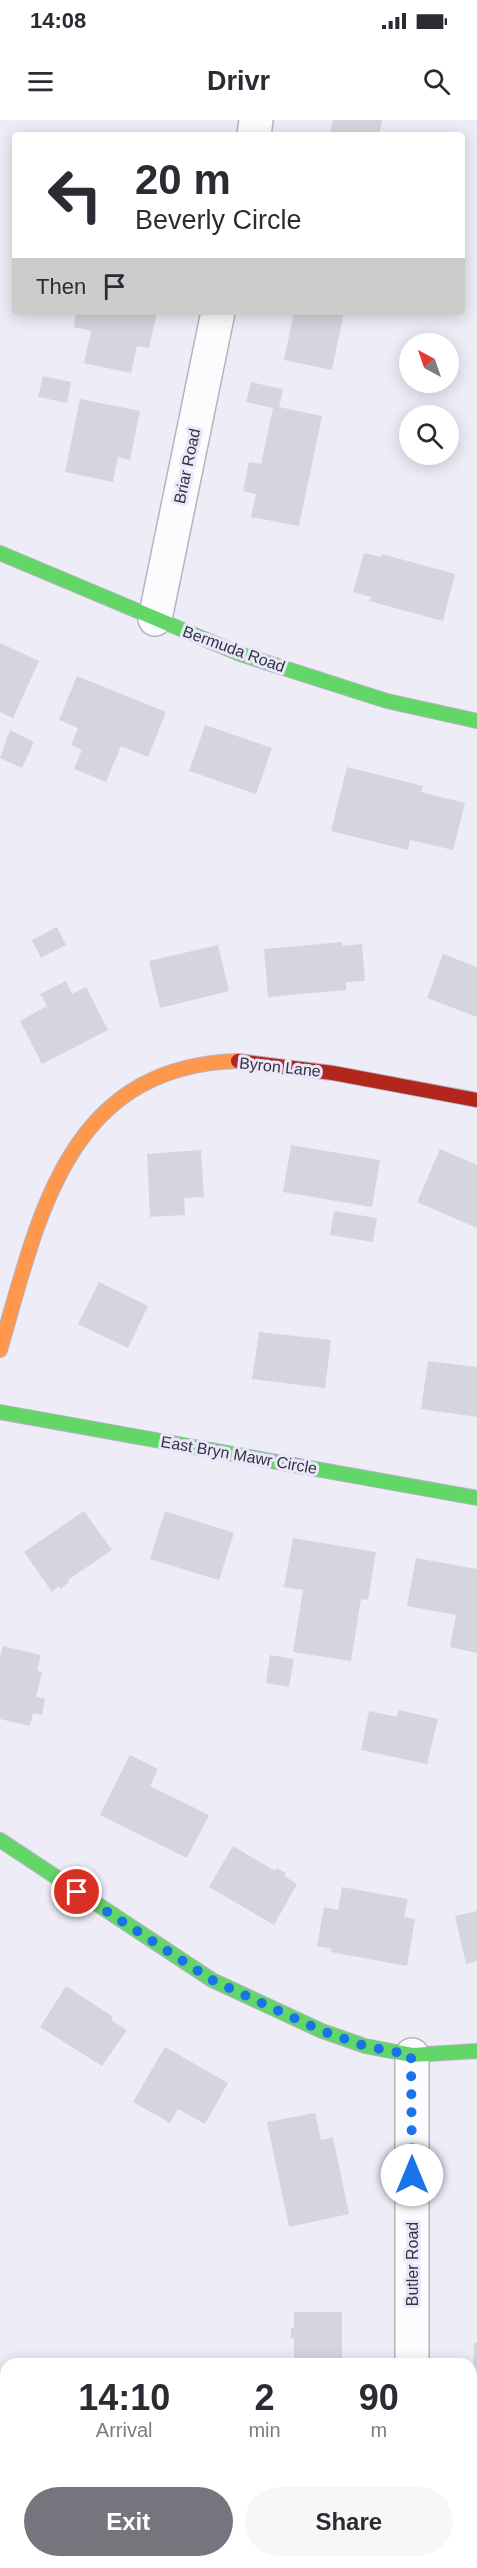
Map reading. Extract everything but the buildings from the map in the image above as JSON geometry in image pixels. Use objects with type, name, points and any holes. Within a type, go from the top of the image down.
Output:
[{"type":"street","name":"Briar Road","points":[[155,619],[217,315]]},
{"type":"street","name":"Bermuda Road","points":[[0,553],[240,654],[387,701],[477,721]]},
{"type":"street","name":"Byron Lane","points":[[0,1350],[30,1250],[56,1183],[73,1148],[99,1117],[128,1091],[175,1071],[234,1061],[321,1071],[477,1100]]},
{"type":"street","name":"East Bryn Mawr Circle","points":[[0,1412],[477,1498]]},
{"type":"street","points":[[0,1840],[212,1980],[322,2031],[365,2046],[411,2055],[477,2051]]},
{"type":"street","name":"Butler Road","points":[[411,2055],[412,2358]]},
{"type":"traffic: fast","points":[[0,553],[240,654],[387,701],[477,721]]},
{"type":"traffic: fast","points":[[0,1412],[477,1498]]},
{"type":"traffic: fast","points":[[0,1840],[212,1980],[322,2031],[365,2046],[412,2055],[477,2051]]},
{"type":"traffic: slow","points":[[0,1350],[47,1201],[70,1157],[98,1119],[134,1089],[180,1069],[238,1061]]},
{"type":"traffic: jam","points":[[238,1061],[333,1073],[477,1100]]},
{"type":"route","points":[[77,1892],[212,1980],[322,2031],[365,2046],[411,2055],[412,2175]]}]
